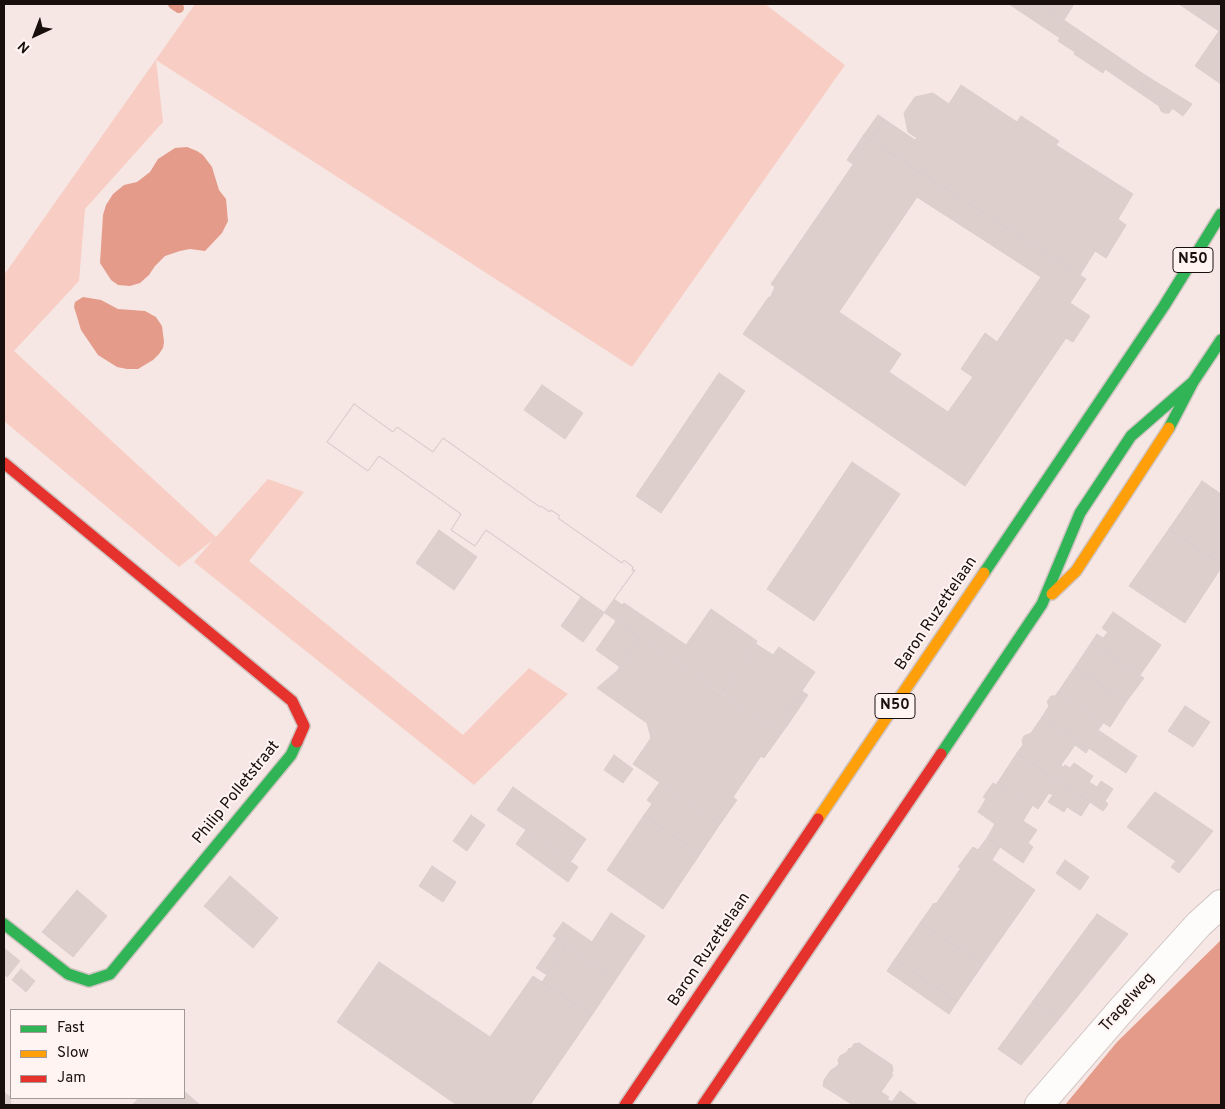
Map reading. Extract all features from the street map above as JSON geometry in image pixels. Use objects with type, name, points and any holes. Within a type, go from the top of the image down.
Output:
[{"type":"main road","name":"Baron Ruzettelaan","points":[[625,1105],[1164,306],[1221,214]]},
{"type":"main road","points":[[1042,604],[1076,571],[1165,435],[1193,382],[1221,340]]},
{"type":"main road","points":[[703,1105],[1042,604],[1080,513],[1131,436],[1193,382]]},
{"type":"main road","name":"Philip Polletstraat","points":[[4,463],[292,700],[304,726],[291,755],[110,974],[89,980],[68,974],[4,924]]},
{"type":"street","name":"Tragelweg","points":[[1039,1105],[1199,924],[1221,904]]},
{"type":"shaded area","points":[[195,4],[765,4],[845,65],[632,367],[156,60],[163,122],[85,209],[79,281],[14,351],[216,537],[268,479],[304,492],[249,561],[463,735],[529,668],[568,694],[474,785],[194,562],[213,540],[179,567],[4,421],[4,275]]},
{"type":"shaded area","points":[[187,147],[203,155],[212,167],[219,190],[226,199],[228,221],[222,233],[205,251],[190,249],[165,256],[140,283],[130,286],[118,285],[111,280],[100,263],[103,215],[106,205],[113,194],[124,185],[137,182],[150,172],[158,159],[175,148]]},
{"type":"shaded area","points":[[83,297],[101,300],[118,309],[145,311],[156,317],[162,326],[164,342],[159,354],[138,369],[117,367],[98,355],[81,330],[74,307],[75,302]]},
{"type":"shaded area","points":[[1221,940],[1221,1105],[1065,1105],[1117,1042]]},
{"type":"building","points":[[1009,4],[1040,4],[1148,77],[1141,86],[1172,109],[1169,113],[1161,111],[1159,106],[1105,69],[1103,73],[1074,54],[1075,52],[1058,41],[1060,38]]},
{"type":"building","points":[[1040,4],[1074,4],[1064,20]]},
{"type":"building","points":[[1179,4],[1221,4],[1221,84],[1195,66],[1219,31]]},
{"type":"building","points":[[1148,77],[1192,104],[1183,116],[1141,86]]},
{"type":"building","points":[[961,85],[1017,122],[1021,116],[1059,141],[1056,145],[1133,194],[1118,219],[1126,225],[1106,258],[1095,251],[1080,275],[870,140],[884,119],[915,140],[917,138],[908,132],[904,113],[915,97],[933,93],[949,104]]},
{"type":"building","points":[[878,115],[884,119],[870,140],[863,136]]},
{"type":"building","points":[[863,136],[870,140],[853,164],[847,160]]},
{"type":"building","points":[[870,140],[1086,279],[1070,303],[1090,316],[1073,342],[1066,338],[965,486],[743,334],[771,296],[775,287],[771,284]],"holes":[[[917,197],[1041,277],[997,342],[985,333],[961,369],[973,377],[948,412],[889,372],[901,354],[839,312]]]},
{"type":"building","points":[[719,373],[745,391],[661,513],[636,496]]},
{"type":"building","points":[[542,385],[583,413],[565,439],[524,410]]},
{"type":"building","points":[[354,404],[393,432],[397,427],[433,452],[443,438],[540,507],[550,512],[551,510],[560,516],[558,518],[622,563],[624,560],[633,567],[632,570],[635,570],[583,642],[561,626],[581,597],[486,530],[475,546],[451,530],[461,514],[379,456],[368,471],[327,442]]},
{"type":"building","points":[[354,404],[393,432],[397,427],[433,452],[443,438],[540,507],[550,512],[551,510],[560,516],[558,518],[622,563],[624,560],[633,567],[632,570],[635,570],[614,599],[622,605],[624,603],[686,645],[711,609],[757,641],[721,694],[486,530],[475,546],[451,530],[461,514],[379,456],[368,471],[327,442]]},
{"type":"building","points":[[852,462],[900,494],[814,621],[767,589]]},
{"type":"building","points":[[1202,481],[1221,494],[1221,564],[1169,529]]},
{"type":"building","points":[[1169,529],[1221,564],[1221,568],[1185,623],[1129,586]]},
{"type":"building","points":[[439,530],[477,557],[454,590],[416,563]]},
{"type":"building","points":[[1113,612],[1161,645],[1140,675],[1091,643],[1097,634],[1103,638],[1108,632],[1102,628]]},
{"type":"building","points":[[616,621],[640,637],[620,667],[596,650]]},
{"type":"building","points":[[640,637],[781,734],[764,758],[761,756],[733,797],[737,800],[720,824],[633,764],[651,738],[647,723],[597,688],[617,671]]},
{"type":"building","points":[[1091,643],[1144,678],[1126,702],[1075,667]]},
{"type":"building","points":[[756,644],[773,655],[779,647],[815,672],[781,721],[787,726],[781,734],[721,694]]},
{"type":"building","points":[[1075,667],[1126,702],[1110,727],[1058,692]]},
{"type":"building","points":[[802,691],[808,695],[787,726],[781,721]]},
{"type":"building","points":[[1058,692],[1104,722],[1098,730],[1137,756],[1126,773],[1042,717],[1049,706],[1047,702],[1051,696],[1055,696]]},
{"type":"building","points":[[1185,706],[1210,722],[1193,747],[1168,731]]},
{"type":"building","points":[[1042,717],[1089,748],[1086,753],[1075,745],[1061,765],[1070,768],[1074,763],[1093,776],[1089,782],[1097,787],[1101,781],[1113,789],[1105,801],[1108,804],[1103,811],[1017,753],[1023,745],[1022,740],[1024,736],[1031,733]]},
{"type":"building","points":[[1017,753],[1090,802],[1081,816],[1067,807],[1064,812],[1048,802],[1053,795],[1049,793],[1038,809],[998,782]]},
{"type":"building","points":[[614,755],[633,769],[623,783],[604,770]]},
{"type":"building","points":[[660,782],[720,824],[700,854],[644,815],[652,804],[647,800]]},
{"type":"building","points":[[998,782],[1032,806],[1023,821],[1037,830],[1028,843],[1033,847],[1023,863],[987,838],[995,824],[978,812],[986,799],[983,797],[993,783],[996,785]]},
{"type":"building","points":[[513,787],[586,839],[571,861],[497,810]]},
{"type":"building","points":[[1155,792],[1213,831],[1184,867],[1127,827]]},
{"type":"building","points":[[471,815],[485,825],[467,851],[453,841]]},
{"type":"building","points":[[644,815],[700,854],[663,909],[607,870]]},
{"type":"building","points":[[526,830],[578,867],[568,882],[516,844]]},
{"type":"building","points":[[987,838],[1000,847],[992,860],[1035,890],[983,964],[920,923],[934,903],[936,904],[961,868],[958,867],[973,847],[978,850]]},
{"type":"building","points":[[1065,860],[1089,877],[1080,890],[1056,873]]},
{"type":"building","points":[[1176,861],[1184,867],[1179,873],[1171,867]]},
{"type":"building","points":[[432,866],[456,882],[443,902],[419,886]]},
{"type":"building","points":[[230,876],[278,918],[253,948],[204,906]]},
{"type":"building","points":[[77,890],[107,916],[73,957],[42,932]]},
{"type":"building","points":[[611,913],[645,936],[616,979],[553,936],[563,922],[592,942]]},
{"type":"building","points":[[1097,914],[1128,934],[1059,1019],[1033,1001]]},
{"type":"building","points":[[920,923],[983,964],[957,1002],[895,959]]},
{"type":"building","points":[[556,939],[567,945],[547,975],[536,968]]},
{"type":"building","points":[[567,945],[616,979],[592,1015],[542,982]]},
{"type":"building","points":[[4,948],[20,961],[7,977],[4,974]]},
{"type":"building","points":[[895,959],[957,1002],[949,1014],[887,971]]},
{"type":"building","points":[[379,962],[490,1037],[533,976],[592,1015],[530,1105],[457,1105],[337,1022]]},
{"type":"building","points":[[21,969],[35,981],[26,992],[12,980]]},
{"type":"building","points":[[1033,1001],[1059,1019],[1021,1065],[998,1049]]},
{"type":"building","points":[[859,1043],[892,1065],[893,1071],[891,1074],[893,1075],[881,1092],[889,1097],[887,1099],[892,1102],[900,1091],[916,1105],[853,1105],[823,1086],[824,1080],[831,1070],[839,1064],[840,1056],[847,1052],[849,1048],[850,1050],[854,1044]]},
{"type":"building","points":[[4,1092],[10,1097],[11,1105],[4,1105]]},
{"type":"building","points":[[185,1092],[200,1105],[132,1105],[138,1099],[185,1099]]},
{"type":"waterway","points":[[173,4],[179,8]]},
{"type":"traffic: fast","points":[[984,573],[1164,306],[1221,214]]},
{"type":"traffic: fast","points":[[1169,428],[1193,382],[1221,340]]},
{"type":"traffic: fast","points":[[941,754],[1042,604],[1080,513],[1131,436],[1193,382]]},
{"type":"traffic: fast","points":[[4,924],[68,974],[89,981],[110,974],[291,755],[297,742]]},
{"type":"traffic: slow","points":[[1052,594],[1076,571],[1169,428]]},
{"type":"traffic: slow","points":[[818,819],[984,573]]},
{"type":"traffic: jam","points":[[4,463],[292,701],[304,726],[297,742]]},
{"type":"traffic: jam","points":[[703,1105],[941,754]]},
{"type":"traffic: jam","points":[[625,1105],[818,819]]}]
